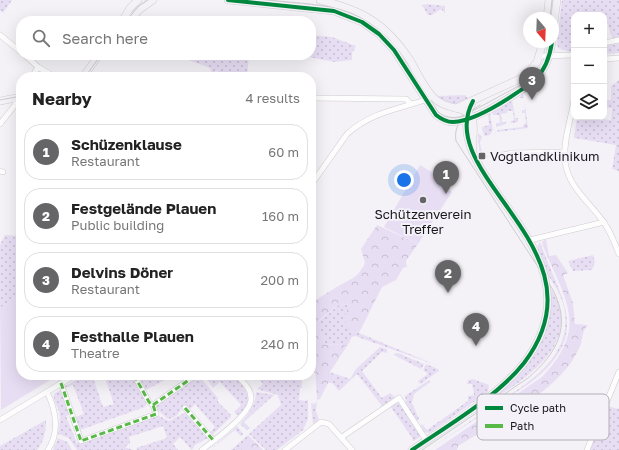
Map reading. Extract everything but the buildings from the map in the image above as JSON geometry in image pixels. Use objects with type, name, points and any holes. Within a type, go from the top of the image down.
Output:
[{"type":"street","points":[[125,16],[138,0]]},
{"type":"street","points":[[133,16],[144,2],[153,0]]},
{"type":"street","points":[[228,0],[334,11],[362,22],[386,41],[438,117],[470,130]]},
{"type":"street","points":[[320,0],[358,11],[386,30],[404,52],[433,97],[446,106],[456,108],[469,116]]},
{"type":"street","points":[[548,12],[549,0]]},
{"type":"street","points":[[555,12],[557,0]]},
{"type":"street","points":[[0,35],[16,48]]},
{"type":"street","points":[[607,42],[619,40]]},
{"type":"street","points":[[456,108],[524,76],[534,66],[540,56],[542,48]]},
{"type":"street","points":[[452,122],[485,111],[535,80],[540,75],[549,56],[551,48]]},
{"type":"street","points":[[540,56],[571,55]]},
{"type":"street","points":[[607,58],[619,58]]},
{"type":"street","points":[[30,60],[46,72]]},
{"type":"street","points":[[87,72],[96,60]]},
{"type":"street","points":[[93,72],[102,60]]},
{"type":"street","points":[[35,72],[38,67]]},
{"type":"street","points":[[316,176],[347,134],[354,127],[371,116],[433,97]]},
{"type":"street","points":[[0,101],[16,98]]},
{"type":"street","points":[[316,98],[406,99],[411,104]]},
{"type":"street","points":[[473,101],[469,116],[475,158],[530,240],[540,258],[546,288],[545,315],[536,343],[523,364],[502,386],[491,394]]},
{"type":"street","points":[[0,124],[16,103]]},
{"type":"street","points":[[470,130],[485,111]]},
{"type":"street","points":[[571,117],[565,152],[566,165],[570,178],[584,200],[604,222],[619,254]]},
{"type":"street","points":[[494,157],[512,153],[565,152]]},
{"type":"street","points":[[530,240],[604,222]]},
{"type":"street","points":[[609,396],[619,372]]},
{"type":"street","points":[[0,420],[66,380]]},
{"type":"street","points":[[61,383],[81,440],[156,414],[153,405],[149,402],[137,380]]},
{"type":"street","points":[[153,405],[189,380]]},
{"type":"street","points":[[202,450],[244,413],[251,401],[246,385],[241,380]]},
{"type":"street","points":[[46,392],[54,414],[55,424],[55,436],[48,450]]},
{"type":"street","points":[[342,437],[399,398],[426,440]]},
{"type":"street","points":[[412,450],[477,404]]},
{"type":"street","points":[[185,408],[213,440]]},
{"type":"street","points":[[285,450],[321,422],[329,424],[352,450]]},
{"type":"street","points":[[587,450],[591,440]]},
{"type":"green space","points":[[0,0],[12,0],[3,13],[0,10]]},
{"type":"green space","points":[[562,0],[619,0],[619,37],[612,38],[607,22],[607,12],[571,12],[570,52],[558,48]]},
{"type":"green space","points":[[428,4],[445,6],[445,13],[441,9],[432,15],[428,15],[422,5]]},
{"type":"green space","points":[[316,35],[332,37],[356,46],[352,53],[352,60],[334,62],[316,58]]},
{"type":"green space","points":[[619,43],[619,53],[607,54],[607,45]]},
{"type":"green space","points":[[188,60],[249,60],[247,72],[212,72],[210,68]]},
{"type":"green space","points":[[619,80],[619,171],[612,169],[616,145],[574,138],[577,120],[611,120],[612,108],[607,107],[607,100],[611,100],[611,86]]},
{"type":"green space","points":[[523,92],[524,98],[519,98]]},
{"type":"green space","points":[[465,95],[471,101],[461,104],[449,103],[436,96]]},
{"type":"green space","points":[[512,99],[515,118],[518,118],[518,122],[511,123],[511,121],[514,120],[513,111],[507,111],[507,113],[501,114],[502,122],[506,122],[506,124],[496,127],[496,123],[500,123],[499,115],[493,115],[492,112]]},
{"type":"green space","points":[[524,101],[528,128],[497,132],[491,141],[498,130],[523,127],[526,123],[525,113],[522,113],[522,110],[525,110]]},
{"type":"green space","points":[[490,113],[493,130],[490,135],[484,136],[482,127],[489,125],[488,115]]},
{"type":"green space","points":[[478,134],[482,136],[480,143],[483,156],[489,156],[482,160],[479,149]]},
{"type":"green space","name":"Schützenverein Treffer","points":[[420,165],[446,181],[449,190],[452,192],[418,244],[384,227]]},
{"type":"green space","points":[[377,225],[418,244],[406,261],[407,267],[403,268],[396,280],[382,287],[359,333],[349,332],[344,318],[349,305],[340,304],[318,321],[325,345],[341,344],[347,346],[330,372],[336,374],[332,383],[328,383],[320,399],[317,400],[316,300],[359,273],[365,263],[361,249]]},
{"type":"green space","points":[[5,235],[16,236],[16,298],[0,308],[0,245]]},
{"type":"green space","points":[[546,239],[549,256],[556,255],[568,273],[563,275],[573,303],[575,324],[588,325],[584,332],[577,354],[556,380],[539,394],[517,394],[542,377],[557,359],[566,343],[569,327],[569,313],[565,298],[542,242]]},
{"type":"green space","points":[[540,242],[563,300],[566,316],[566,332],[561,349],[549,365],[530,383],[511,394],[541,371],[552,359],[560,346],[565,331],[565,314],[563,303],[548,275],[537,247]]},
{"type":"green space","points":[[593,255],[595,262],[592,270],[573,271],[568,261]]},
{"type":"green space","points":[[549,286],[559,305],[561,323],[557,340],[548,355],[535,369],[504,392],[498,394],[527,365],[535,352],[542,338],[549,306]]},
{"type":"green space","points":[[16,298],[16,380],[50,380],[1,410],[0,308]]},
{"type":"green space","points":[[340,304],[349,305],[349,332],[359,333],[436,365],[355,336],[352,337],[347,346],[341,344],[325,345],[318,322]]},
{"type":"green space","points":[[380,347],[387,349],[387,353],[382,352],[362,371],[382,398],[390,393],[395,397],[383,407],[357,374],[339,391],[332,383],[336,374],[350,379],[356,369]]},
{"type":"green space","points":[[396,353],[424,364],[421,369],[394,355]]},
{"type":"green space","points":[[426,364],[438,369],[439,371],[420,384],[418,381],[428,374],[423,370]]},
{"type":"green space","points":[[473,379],[489,385],[488,392],[485,394],[477,394],[477,400],[431,432],[424,432],[421,425],[422,424],[427,430],[468,401],[468,396],[474,395],[472,384],[467,384],[468,380]]},
{"type":"green space","points":[[76,380],[94,380],[103,407],[114,404],[106,380],[135,380],[147,402],[145,407],[80,430],[75,417],[84,414],[73,385],[65,388],[65,386]]},
{"type":"green space","points":[[141,380],[165,380],[146,390]]},
{"type":"green space","points":[[193,380],[202,380],[218,398],[218,402],[231,415],[231,417],[213,434],[213,437],[209,433],[215,427],[195,404],[189,410],[184,405],[176,416],[168,419],[156,409],[157,404]]},
{"type":"green space","points":[[207,380],[238,380],[245,390],[249,401],[244,411],[237,415],[234,412],[241,405],[220,382],[213,388]]},
{"type":"green space","points":[[260,380],[301,380],[302,388],[300,388],[299,400],[306,401],[308,399],[308,419],[303,430],[277,450],[266,450],[249,434],[281,405],[278,395],[257,389],[263,384]]},
{"type":"green space","points":[[429,380],[430,382],[414,394],[412,403],[419,419],[417,421],[404,402],[406,401],[405,396]]},
{"type":"green space","points":[[62,389],[71,414],[66,416],[77,443],[157,415],[169,421],[186,412],[208,438],[195,445],[192,450],[180,437],[173,444],[178,450],[137,450],[136,448],[167,438],[163,426],[129,437],[130,443],[125,447],[133,450],[77,450],[69,438],[58,434],[60,414],[54,394]]},
{"type":"green space","points":[[256,392],[274,395],[244,422],[250,428],[254,426],[247,430],[240,424],[253,406]]},
{"type":"green space","points":[[317,400],[316,411],[319,420],[313,425],[311,403],[315,404]]},
{"type":"green space","points":[[394,403],[400,404],[421,436],[414,441],[390,406]]},
{"type":"green space","points":[[609,406],[619,409],[619,450],[589,450],[593,440],[609,440]]},
{"type":"green space","points":[[477,417],[477,418],[428,450]]},
{"type":"green space","points":[[46,420],[44,436],[37,450],[0,450],[0,446]]},
{"type":"green space","points":[[477,421],[477,435],[458,446],[457,450],[435,450]]},
{"type":"green space","points":[[237,426],[243,434],[241,436],[235,430],[210,450]]},
{"type":"green space","points":[[248,435],[253,440],[246,444],[243,450],[231,450]]},
{"type":"green space","points":[[58,438],[67,442],[72,450],[53,450]]},
{"type":"green space","points":[[249,440],[253,440],[263,450],[241,450]]},
{"type":"tram line","points":[[130,16],[139,6],[148,0]]},
{"type":"tram line","points":[[269,0],[324,6],[342,10],[359,17],[374,26],[387,38],[398,52],[438,112],[448,117],[460,117],[467,114],[535,77],[546,61],[548,48]]},
{"type":"tram line","points":[[551,12],[552,0]]},
{"type":"tram line","points":[[89,72],[97,60]]},
{"type":"tram line","points":[[0,100],[16,97]]},
{"type":"tram line","points":[[480,105],[465,116],[459,124],[456,141],[553,290],[559,303],[561,316],[561,328],[558,338],[554,349],[547,359],[528,378],[504,394]]},
{"type":"tram line","points":[[422,450],[477,413]]},
{"type":"marked path","points":[[137,380],[149,402],[153,405]]},
{"type":"marked path","points":[[153,405],[189,380]]},
{"type":"marked path","points":[[61,383],[81,441],[156,414],[153,405]]},
{"type":"marked path","points":[[185,408],[213,440]]},
{"type":"cycle path","points":[[228,0],[334,11],[362,22],[379,34],[394,50],[436,115],[450,122],[463,120],[484,112],[496,106],[535,80],[542,72],[551,48]]},
{"type":"cycle path","points":[[473,101],[467,129],[475,158],[493,188],[515,218],[535,250],[546,285],[545,322],[524,363],[513,376],[492,394]]},
{"type":"cycle path","points":[[412,450],[477,406]]},
{"type":"place","name":"Delvins Döner","points":[[532,100]]},
{"type":"place","name":"Vogtlandklinikum","points":[[482,156]]},
{"type":"place","name":"Schüzenklause","points":[[446,194]]},
{"type":"place","name":"Schützenverein Treffer","points":[[423,200]]},
{"type":"place","name":"Festgelände Plauen","points":[[448,293]]},
{"type":"place","name":"Festhalle Plauen","points":[[476,346]]}]
